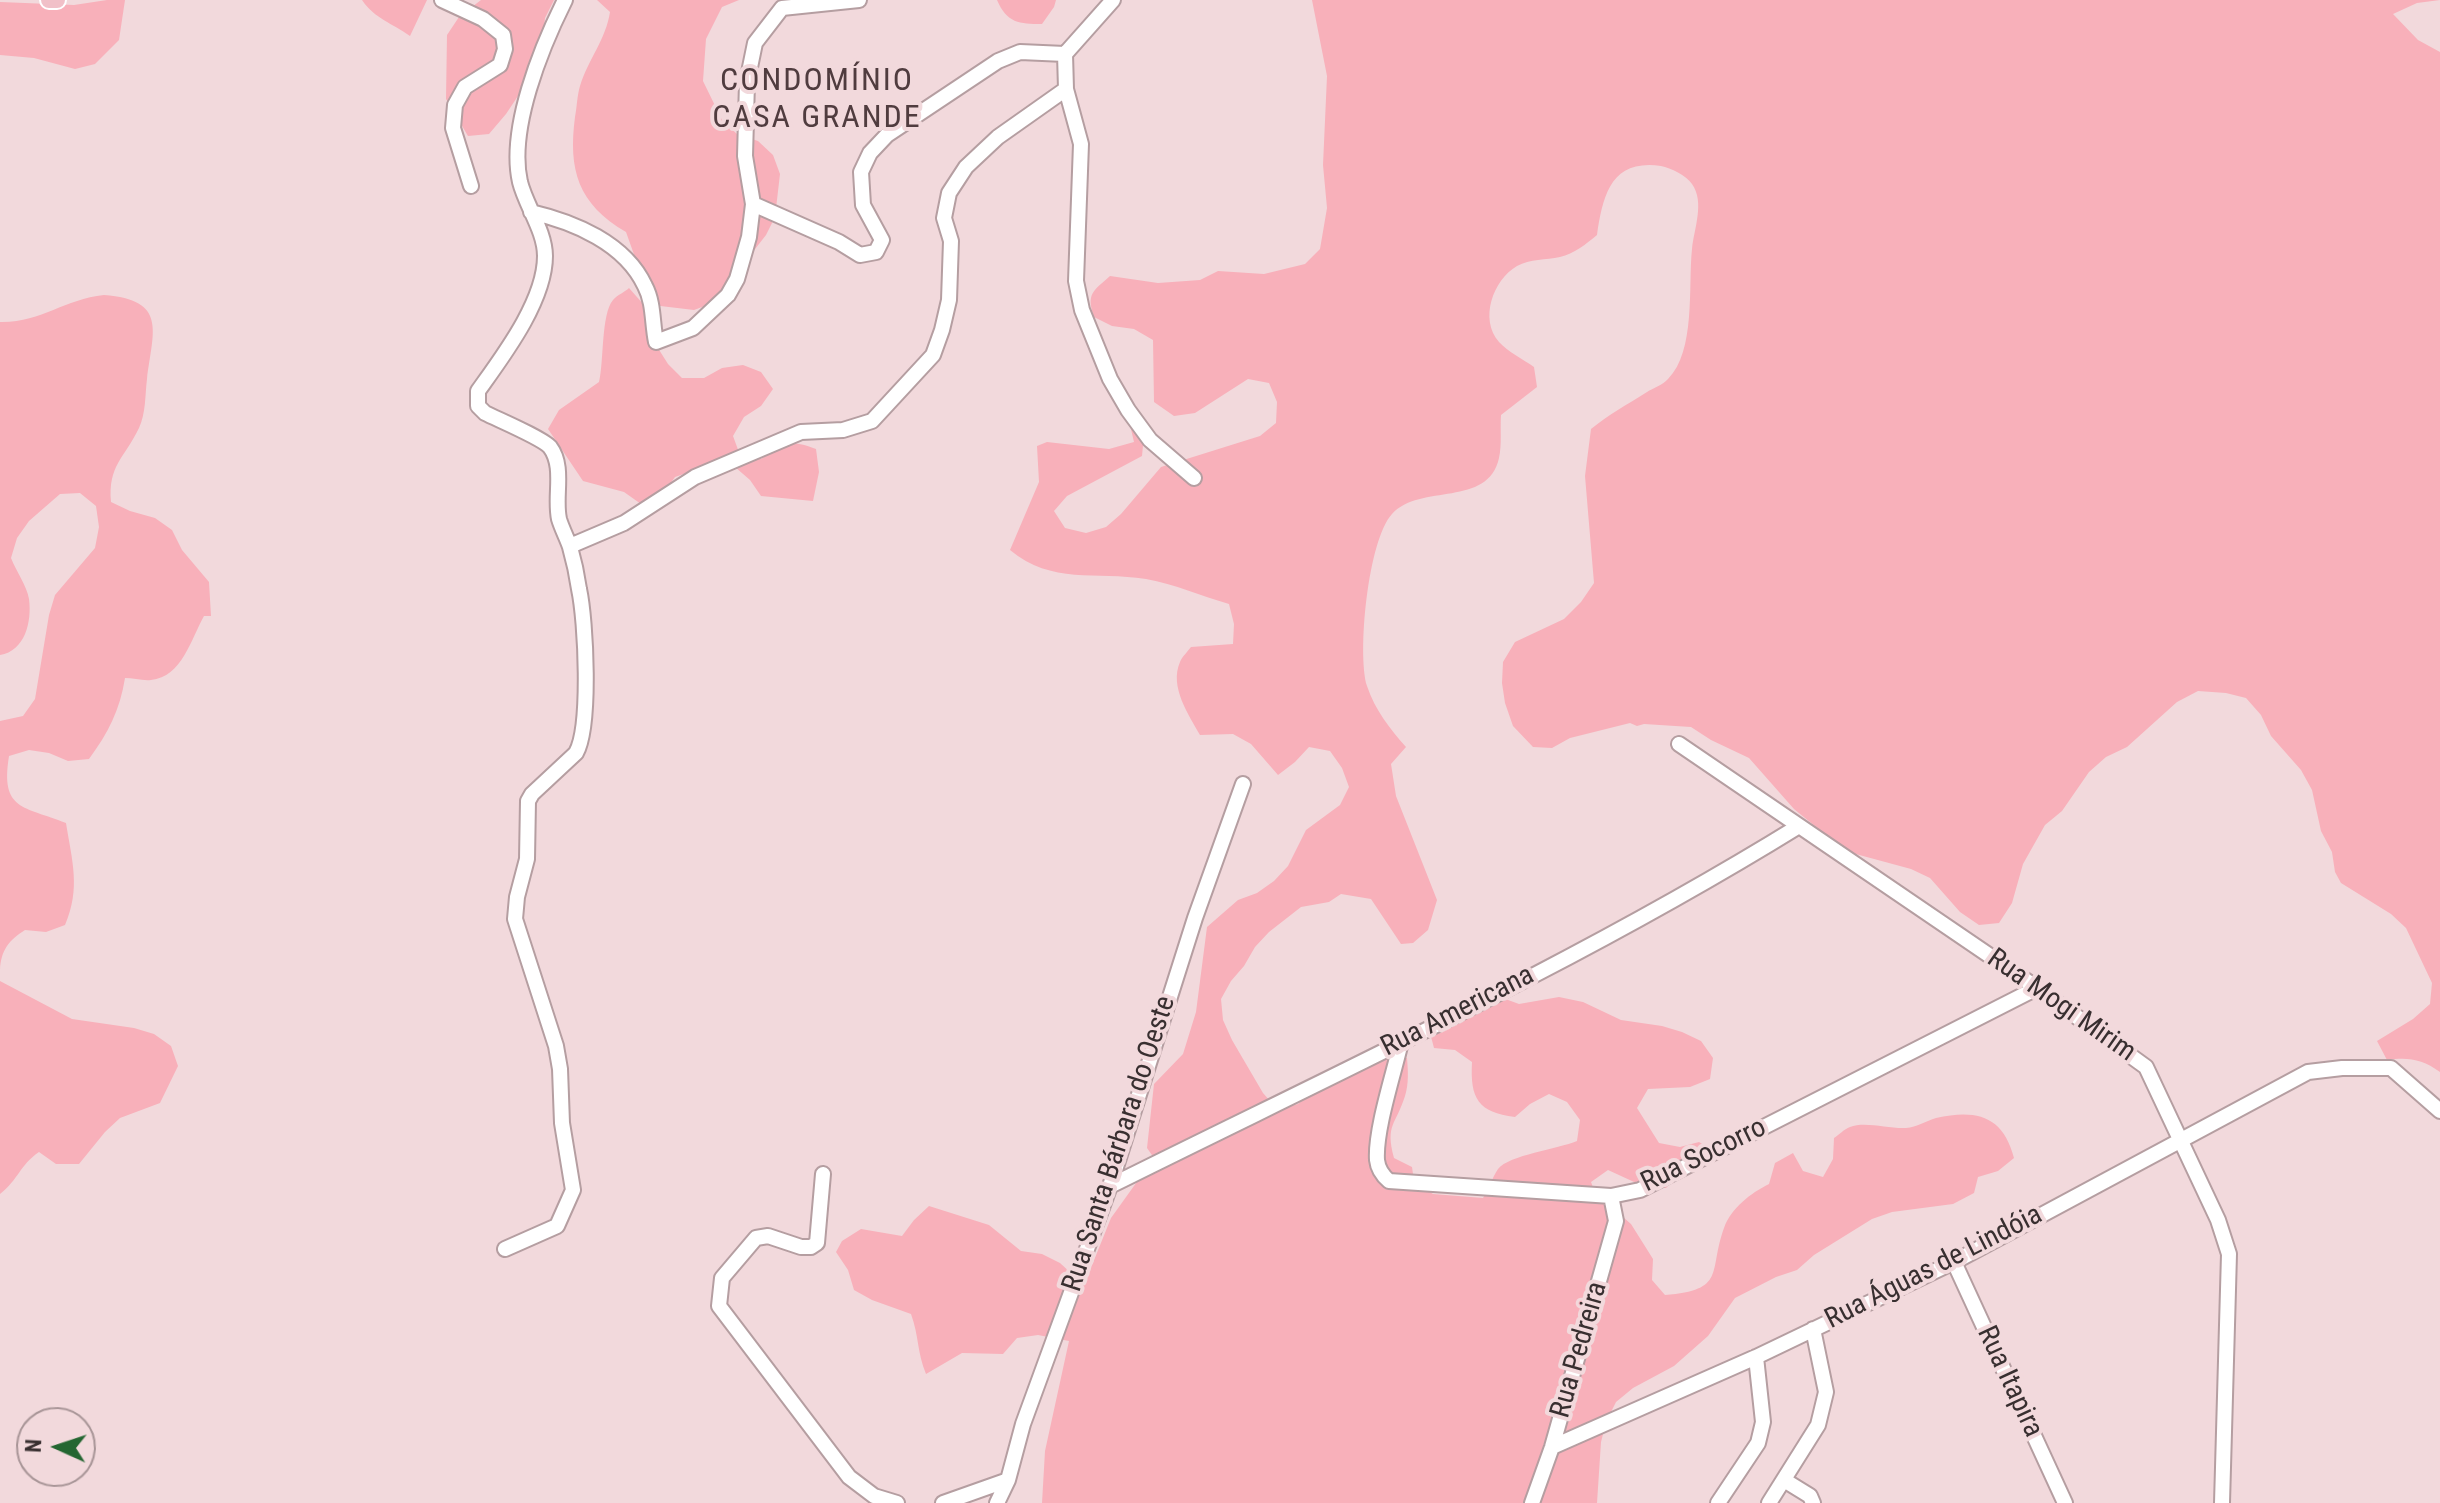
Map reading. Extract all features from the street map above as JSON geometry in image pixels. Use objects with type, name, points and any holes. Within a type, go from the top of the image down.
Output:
[{"type":"main road","points":[[49,0],[57,0]]},
{"type":"street","points":[[442,0],[483,19],[503,35],[505,49],[500,65],[465,87],[455,105],[453,128],[471,186]]},
{"type":"street","points":[[505,1249],[557,1226],[573,1190],[562,1123],[556,1046],[515,919],[527,859],[528,801],[581,745],[584,721],[583,623],[570,546],[559,519],[555,457],[548,445],[485,413],[478,406],[478,391],[536,303],[546,255],[525,203],[518,173],[519,128],[546,38],[565,0]]},
{"type":"street","points":[[531,212],[563,219],[593,234],[620,253],[645,284],[652,306],[656,342],[693,328],[728,295],[737,279],[749,237],[753,204],[745,156],[747,82],[755,43],[782,4],[859,0]]},
{"type":"street","points":[[1113,0],[1065,54],[1066,89],[1081,144],[1076,281],[1082,310],[1110,379],[1128,410],[1150,440],[1194,478]]},
{"type":"street","points":[[753,204],[839,242],[860,255],[876,252],[882,240],[863,205],[861,172],[870,153],[887,135],[998,61],[1020,52],[1065,54]]},
{"type":"street","points":[[570,546],[624,523],[695,477],[801,432],[843,430],[872,421],[933,355],[949,300],[951,241],[944,218],[949,193],[966,167],[998,137],[1066,89]]},
{"type":"street","name":"Rua Mogi Mirim","points":[[1679,744],[2037,988],[2146,1067],[2218,1220],[2229,1254],[2222,1503]]},
{"type":"street","name":"Rua Santa Bárbara do Oeste","points":[[997,1503],[1008,1480],[1023,1424],[1110,1186],[1195,918],[1243,784]]},
{"type":"street","name":"Rua Americana","points":[[1110,1186],[1401,1042],[1670,903],[1799,826]]},
{"type":"street","name":"Rua Socorro","points":[[1401,1042],[1382,1121],[1377,1160],[1381,1174],[1389,1181],[1611,1196],[1640,1190],[2037,988]]},
{"type":"street","name":"Rua Águas de Lindóia","points":[[1552,1447],[1756,1357],[1954,1262],[2308,1072],[2391,1068],[2440,1111]]},
{"type":"street","points":[[823,1174],[817,1243],[811,1247],[801,1247],[768,1236],[756,1238],[722,1278],[719,1306],[849,1477],[874,1496],[897,1503]]},
{"type":"street","name":"Rua Pedreira","points":[[1532,1503],[1552,1447],[1616,1221],[1611,1196]]},
{"type":"street","name":"Rua Itapira","points":[[1954,1262],[2065,1503]]},
{"type":"street","points":[[1769,1503],[1818,1425],[1826,1392],[1813,1329]]},
{"type":"street","points":[[1718,1503],[1758,1443],[1763,1422],[1756,1357]]},
{"type":"street","points":[[943,1503],[1008,1480]]},
{"type":"street","points":[[1784,1480],[1810,1496],[1813,1503]]},
{"type":"shaded area","points":[[125,0],[119,40],[95,64],[75,69],[34,58],[0,55],[0,2],[74,5]]},
{"type":"shaded area","points":[[362,0],[427,0],[410,36],[378,16]]},
{"type":"shaded area","points":[[481,0],[554,0],[545,18],[543,39],[530,78],[489,134],[468,136],[446,99],[447,35],[459,17]]},
{"type":"shaded area","points":[[597,0],[739,0],[722,7],[706,39],[703,81],[722,120],[737,134],[758,141],[773,155],[780,174],[775,217],[766,235],[713,303],[694,310],[652,305],[626,232],[597,210],[580,184],[575,169],[573,136],[578,94],[610,12]]},
{"type":"shaded area","points":[[997,0],[1056,0],[1042,24],[1015,21]]},
{"type":"shaded area","points":[[1312,0],[2440,0],[2417,3],[2393,14],[2418,40],[2440,52],[2440,1072],[2415,1060],[2387,1060],[2377,1041],[2413,1019],[2430,1004],[2432,983],[2406,928],[2391,914],[2341,883],[2335,872],[2332,852],[2321,831],[2312,790],[2301,770],[2271,736],[2261,715],[2246,698],[2198,691],[2177,702],[2127,747],[2106,757],[2089,772],[2062,811],[2045,825],[2023,864],[2012,903],[1999,923],[1979,925],[1960,912],[1930,878],[1911,869],[1852,853],[1832,840],[1794,809],[1749,758],[1691,727],[1637,726],[1630,723],[1570,738],[1552,748],[1533,747],[1513,726],[1505,703],[1503,662],[1515,642],[1564,619],[1594,583],[1585,476],[1591,429],[1666,381],[1677,367],[1687,335],[1692,249],[1698,216],[1696,191],[1686,178],[1669,168],[1644,165],[1631,168],[1612,183],[1602,206],[1597,235],[1565,256],[1517,266],[1495,290],[1490,312],[1493,333],[1503,346],[1534,367],[1537,387],[1501,415],[1500,453],[1492,473],[1468,490],[1419,499],[1404,505],[1392,514],[1377,547],[1364,624],[1364,670],[1374,703],[1406,747],[1391,764],[1396,796],[1437,900],[1428,930],[1413,943],[1401,944],[1371,899],[1341,894],[1329,902],[1301,907],[1269,932],[1231,981],[1221,999],[1223,1020],[1263,1093],[1278,1110],[1298,1104],[1313,1090],[1386,1051],[1407,1058],[1406,1091],[1391,1131],[1394,1158],[1412,1167],[1414,1181],[1433,1194],[1483,1198],[1498,1169],[1504,1164],[1577,1141],[1580,1120],[1567,1102],[1549,1094],[1515,1117],[1492,1112],[1485,1107],[1475,1094],[1472,1062],[1455,1050],[1434,1048],[1429,1029],[1440,1010],[1479,998],[1500,997],[1519,1004],[1559,997],[1583,1002],[1621,1020],[1662,1026],[1701,1041],[1713,1058],[1710,1079],[1690,1087],[1648,1089],[1637,1108],[1659,1143],[1680,1147],[1699,1142],[1718,1153],[1681,1173],[1666,1188],[1645,1187],[1608,1170],[1591,1182],[1598,1201],[1631,1224],[1653,1259],[1652,1280],[1665,1295],[1698,1289],[1707,1283],[1715,1267],[1727,1221],[1742,1202],[1769,1184],[1775,1163],[1793,1153],[1803,1171],[1823,1177],[1833,1159],[1834,1138],[1850,1127],[1906,1128],[1951,1115],[1976,1116],[1986,1119],[2003,1133],[2014,1158],[1998,1171],[1978,1177],[1974,1193],[1953,1204],[1892,1212],[1872,1219],[1814,1255],[1797,1270],[1735,1298],[1708,1336],[1674,1366],[1633,1388],[1616,1402],[1601,1442],[1597,1503],[1042,1503],[1045,1451],[1069,1341],[1038,1335],[1017,1338],[1003,1354],[962,1353],[926,1374],[911,1314],[854,1290],[848,1270],[836,1252],[842,1241],[861,1229],[902,1236],[929,1206],[989,1225],[1021,1251],[1042,1254],[1060,1263],[1084,1285],[1111,1218],[1154,1158],[1147,1148],[1154,1084],[1183,1054],[1196,1012],[1207,927],[1238,900],[1257,893],[1274,881],[1288,866],[1306,830],[1340,805],[1349,787],[1342,768],[1330,751],[1309,747],[1278,775],[1251,744],[1233,734],[1200,735],[1182,700],[1177,671],[1191,647],[1233,644],[1234,624],[1229,604],[1146,579],[1058,572],[1026,561],[1010,550],[1039,482],[1037,446],[1047,442],[1109,449],[1134,442],[1130,425],[1144,435],[1142,456],[1067,496],[1054,511],[1065,528],[1086,533],[1106,527],[1121,514],[1161,467],[1260,436],[1276,423],[1277,402],[1269,383],[1248,379],[1195,413],[1174,416],[1154,402],[1153,340],[1134,329],[1112,326],[1094,317],[1091,298],[1110,276],[1158,283],[1200,280],[1218,271],[1264,274],[1305,264],[1320,249],[1327,208],[1323,165],[1327,76]]},
{"type":"shaded area","points":[[629,288],[644,305],[656,345],[682,378],[704,378],[722,368],[743,365],[761,372],[773,389],[761,406],[744,417],[733,436],[740,455],[761,459],[787,444],[816,449],[819,472],[813,501],[761,496],[750,480],[735,467],[695,470],[675,477],[645,519],[641,519],[641,504],[624,492],[583,481],[548,429],[559,410],[599,382],[606,316],[615,298]]},
{"type":"shaded area","points":[[104,295],[139,303],[152,321],[153,333],[143,416],[115,470],[111,502],[155,518],[172,530],[182,550],[209,582],[211,616],[204,616],[184,656],[171,672],[151,680],[125,678],[112,721],[89,759],[68,761],[49,753],[29,750],[9,756],[7,774],[12,797],[27,809],[66,823],[74,886],[65,925],[46,932],[25,930],[19,934],[4,951],[0,970],[0,721],[23,716],[35,699],[55,595],[95,548],[99,527],[96,506],[80,493],[60,494],[29,521],[17,538],[11,558],[28,594],[28,626],[16,648],[0,655],[0,322],[28,319],[77,301]]},
{"type":"shaded area","points":[[0,981],[72,1019],[154,1034],[171,1046],[178,1066],[160,1103],[120,1118],[79,1164],[56,1164],[39,1152],[0,1194]]},
{"type":"district","name":"CONDOMÍNIO CASA GRANDE","points":[[817,100]]}]
